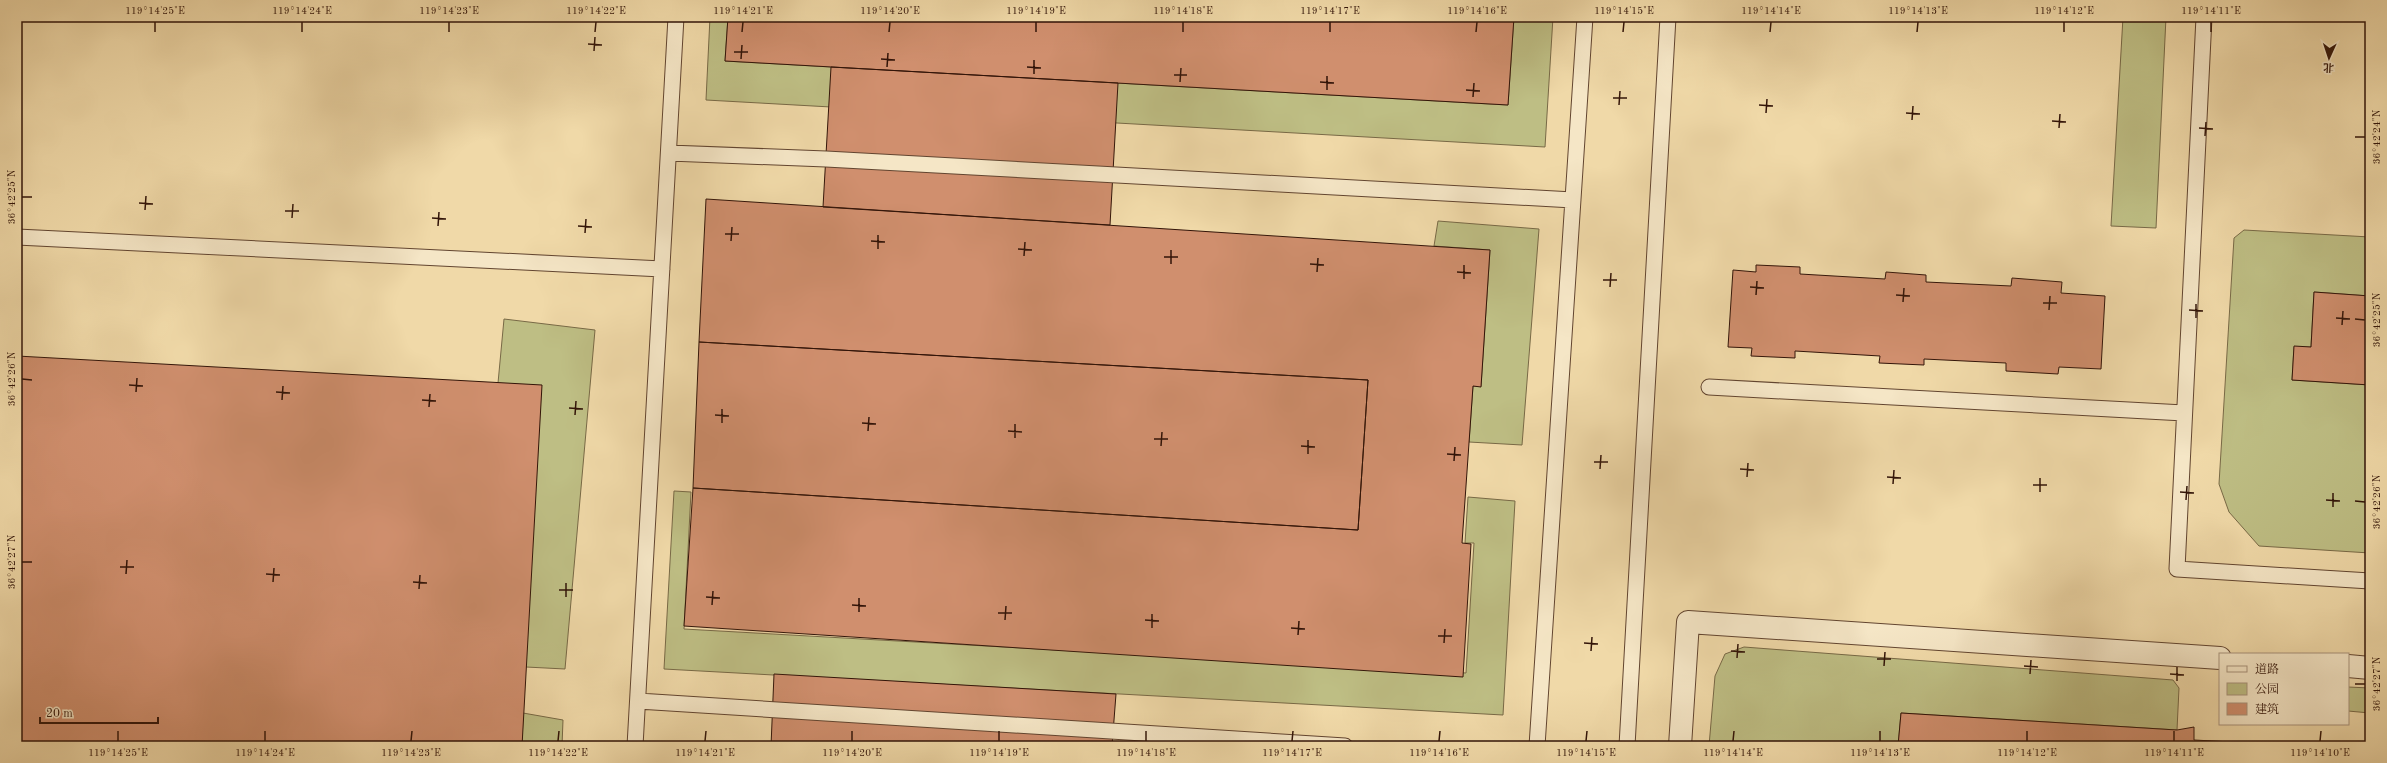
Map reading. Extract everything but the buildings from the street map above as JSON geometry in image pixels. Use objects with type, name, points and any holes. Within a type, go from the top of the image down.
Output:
[{"type":"street","points":[[1680,746],[1688,622],[2219,658]]},
{"type":"street","points":[[2349,666],[2370,668]]},
{"type":"lane","points":[[635,746],[676,17]]},
{"type":"lane","points":[[1537,746],[1585,17]]},
{"type":"lane","points":[[1627,746],[1668,17]]},
{"type":"lane","points":[[2204,17],[2177,569],[2370,581]]},
{"type":"lane","points":[[669,153],[834,160],[1573,200]]},
{"type":"lane","points":[[17,237],[662,269]]},
{"type":"lane","points":[[1709,387],[2184,413]]},
{"type":"lane","points":[[638,702],[1345,746]]},
{"type":"green space","points":[[710,17],[728,17],[725,61],[1508,105],[1514,17],[1553,17],[1545,147],[706,100]]},
{"type":"green space","points":[[2123,17],[2166,17],[2156,228],[2111,226]]},
{"type":"green space","points":[[1438,221],[1539,229],[1522,445],[1469,442],[1473,386],[1481,386],[1490,250],[1434,246]]},
{"type":"green space","points":[[2244,230],[2370,237],[2370,296],[2314,292],[2311,347],[2294,347],[2292,380],[2370,385],[2370,553],[2259,546],[2229,512],[2219,484],[2234,238]]},
{"type":"green space","points":[[504,319],[595,330],[565,669],[526,667],[498,383]]},
{"type":"green space","points":[[674,491],[691,492],[684,629],[1466,673],[1474,543],[1465,543],[1468,497],[1515,501],[1503,715],[664,669]]},
{"type":"green space","points":[[1744,647],[2173,680],[2179,688],[2177,730],[1901,713],[1898,746],[1709,746],[1715,676],[1725,654]]},
{"type":"green space","points":[[2349,687],[2370,688],[2370,713],[2349,711]]},
{"type":"green space","points":[[523,713],[563,720],[562,746],[522,746]]}]
